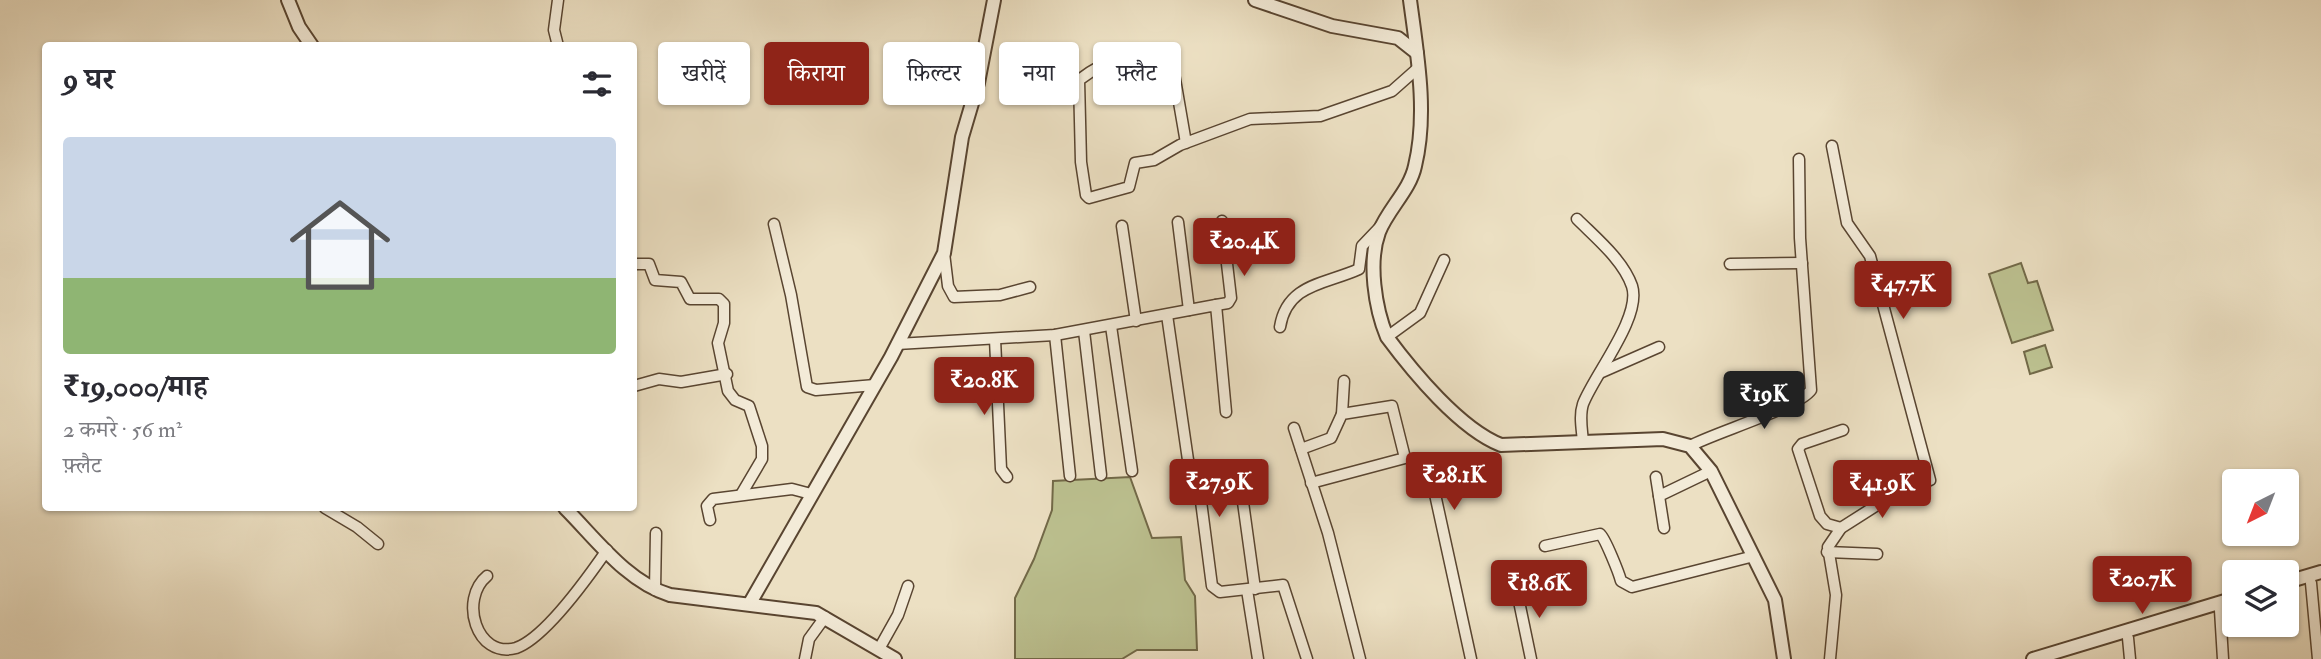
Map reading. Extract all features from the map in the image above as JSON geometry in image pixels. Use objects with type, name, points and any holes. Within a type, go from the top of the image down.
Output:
[{"type":"street","points":[[288,0],[299,27],[309,42]]},
{"type":"street","points":[[557,42],[554,30],[558,0]]},
{"type":"street","points":[[994,0],[978,83],[962,137],[944,253],[948,286],[954,297],[1000,295],[1030,287]]},
{"type":"street","points":[[1255,0],[1332,26],[1398,38],[1417,53]]},
{"type":"street","points":[[1410,0],[1417,53],[1420,138],[1415,169],[1379,232],[1373,264],[1382,326],[1387,337],[1443,401],[1491,441],[1501,445],[1663,439],[1690,446],[1711,471],[1775,600],[1784,659]]},
{"type":"street","points":[[1186,143],[1171,55],[1146,51],[1122,55],[1079,80],[1081,162],[1087,197],[1129,187],[1135,163],[1154,160],[1186,143],[1251,119],[1310,119],[1320,116],[1392,91],[1418,68]]},
{"type":"street","points":[[1830,659],[1836,595],[1827,552],[1841,528],[1885,500],[1930,480],[1870,256],[1849,226],[1844,210],[1832,146]]},
{"type":"street","points":[[1690,446],[1719,431],[1780,409],[1810,392],[1799,159]]},
{"type":"street","points":[[1577,219],[1610,252],[1633,288],[1633,298],[1626,319],[1602,372],[1582,407],[1583,442]]},
{"type":"street","points":[[897,344],[1055,335],[1228,303],[1231,298],[1223,221]]},
{"type":"street","points":[[1178,222],[1189,310]]},
{"type":"street","points":[[1280,327],[1287,305],[1300,292],[1359,269],[1363,246],[1385,222]]},
{"type":"street","points":[[774,224],[791,295],[807,387],[816,390],[875,385]]},
{"type":"street","points":[[1122,226],[1136,321]]},
{"type":"street","points":[[1226,254],[1273,247]]},
{"type":"street","points":[[750,603],[875,385],[944,253]]},
{"type":"street","points":[[1387,337],[1420,313],[1444,260]]},
{"type":"street","points":[[1730,264],[1802,263]]},
{"type":"street","points":[[637,264],[649,264],[655,280],[681,282],[690,299],[723,302],[724,323],[718,343],[731,397],[749,406],[762,446],[757,471],[741,493]]},
{"type":"street","points":[[1216,305],[1226,412]]},
{"type":"street","points":[[1167,315],[1188,460],[1199,486],[1211,582],[1220,592],[1283,585],[1307,659]]},
{"type":"street","points":[[1111,326],[1132,471]]},
{"type":"street","points":[[1084,331],[1101,475]]},
{"type":"street","points":[[1055,335],[1070,477]]},
{"type":"street","points":[[996,339],[1001,469],[1007,477]]},
{"type":"street","points":[[1602,372],[1659,347]]},
{"type":"street","points":[[637,385],[659,379],[687,382],[727,374]]},
{"type":"street","points":[[1301,449],[1331,438],[1342,414],[1344,381]]},
{"type":"street","points":[[1311,483],[1405,458],[1392,406],[1342,414]]},
{"type":"street","points":[[1294,428],[1360,659]]},
{"type":"street","points":[[1841,528],[1827,523],[1820,516],[1798,449],[1802,444],[1843,430]]},
{"type":"street","points":[[1238,466],[1258,659]]},
{"type":"street","points":[[1658,496],[1711,471]]},
{"type":"street","points":[[1656,477],[1664,528]]},
{"type":"street","points":[[1433,485],[1471,659]]},
{"type":"street","points":[[710,520],[710,500],[741,493],[792,489],[811,494]]},
{"type":"street","points":[[330,511],[378,544]]},
{"type":"street","points":[[568,511],[632,574],[655,590],[825,617],[895,659]]},
{"type":"street","points":[[655,590],[656,533]]},
{"type":"street","points":[[1545,546],[1600,534],[1604,538],[1609,556],[1617,563],[1621,581],[1632,587],[1754,556]]},
{"type":"street","points":[[486,576],[478,583],[472,597],[473,622],[495,654],[516,648],[536,634],[572,600],[607,551]]},
{"type":"street","points":[[1827,552],[1877,554]]},
{"type":"street","points":[[2299,578],[2321,572]]},
{"type":"street","points":[[2299,587],[2316,582],[2318,659]]},
{"type":"street","points":[[879,649],[898,615],[908,586]]},
{"type":"street","points":[[1516,587],[1531,659]]},
{"type":"street","points":[[2033,659],[2222,602]]},
{"type":"street","points":[[2060,659],[2220,610],[2223,659]]},
{"type":"street","points":[[805,659],[809,639],[825,617]]},
{"type":"street","points":[[2128,638],[2130,659]]},
{"type":"green space","points":[[2021,263],[2028,283],[2037,281],[2053,330],[2012,343],[1989,274]]},
{"type":"green space","points":[[2045,345],[2052,367],[2030,374],[2024,352]]},
{"type":"green space","points":[[1130,477],[1152,538],[1181,537],[1185,580],[1195,596],[1197,650],[1137,650],[1122,659],[1015,659],[1015,598],[1034,559],[1052,510],[1053,481]]}]
